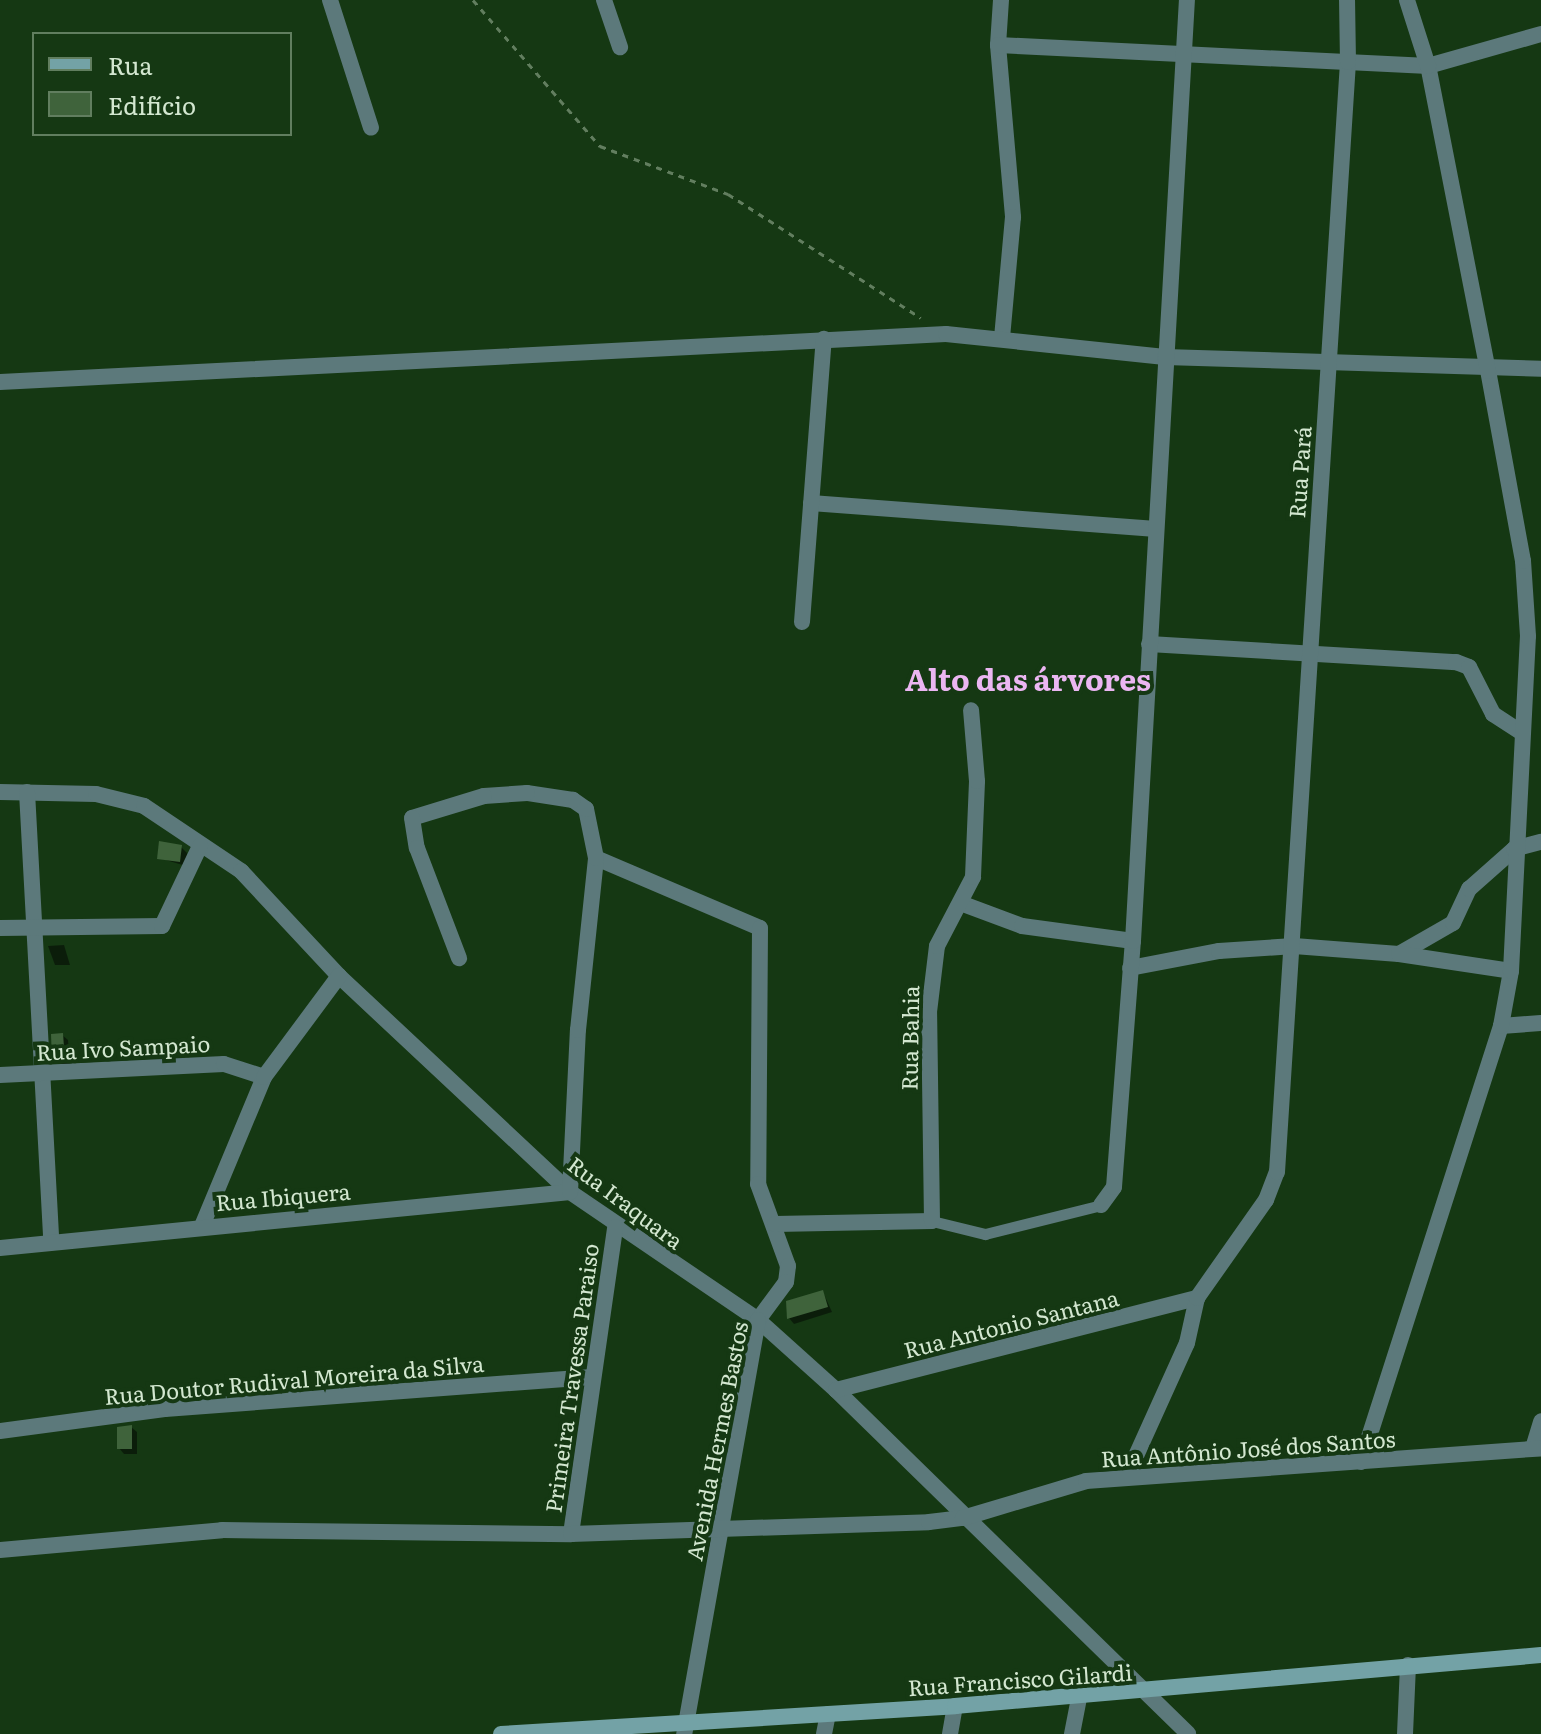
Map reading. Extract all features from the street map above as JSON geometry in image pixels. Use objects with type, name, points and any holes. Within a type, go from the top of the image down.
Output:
[{"type":"street","points":[[330,0],[371,128]]},
{"type":"street","points":[[604,0],[620,47]]},
{"type":"street","points":[[1001,0],[998,45],[1013,217],[1002,337]]},
{"type":"street","points":[[1101,1205],[1114,1187],[1133,941],[1187,0]]},
{"type":"street","name":"Rua Pará","points":[[1197,1298],[1266,1200],[1277,1172],[1294,946],[1309,653],[1348,62],[1347,0]]},
{"type":"street","points":[[1361,1462],[1501,1026],[1511,971],[1514,849],[1522,733],[1534,632],[1488,371],[1428,66],[1407,0]]},
{"type":"street","points":[[998,45],[1428,66],[1541,34]]},
{"type":"street","points":[[0,382],[946,334],[1002,337],[1165,357],[1329,360],[1488,371],[1541,369]]},
{"type":"street","points":[[802,622],[824,339]]},
{"type":"street","points":[[811,503],[1156,529]]},
{"type":"street","points":[[1149,644],[1309,653],[1469,667],[1493,714],[1522,733]]},
{"type":"street","name":"Rua Bahia","points":[[932,1221],[932,976],[945,925],[963,904],[977,839],[971,710]]},
{"type":"street","name":"Rua Iraquara","points":[[0,792],[124,800],[144,806],[241,871],[339,976],[570,1192],[615,1227],[758,1320],[836,1390],[963,1518],[1148,1691],[1175,1728],[1188,1734]]},
{"type":"street","points":[[27,792],[51,1241]]},
{"type":"street","points":[[459,958],[417,848],[412,818],[484,796],[527,793],[573,800],[586,809],[596,858],[578,1030],[570,1192]]},
{"type":"street","points":[[1399,954],[1453,923],[1469,889],[1514,849],[1541,842]]},
{"type":"street","points":[[0,928],[162,926],[200,846]]},
{"type":"street","name":"Avenida Hermes Bastos","points":[[596,858],[760,928],[758,1184],[788,1266],[786,1282],[758,1320],[686,1727]]},
{"type":"street","points":[[963,904],[1022,926],[1133,941]]},
{"type":"street","points":[[1130,968],[1219,951],[1294,946],[1399,954],[1511,971]]},
{"type":"street","points":[[202,1226],[264,1077],[339,976]]},
{"type":"street","points":[[1501,1026],[1541,1023]]},
{"type":"street","name":"Rua Ivo Sampaio","points":[[0,1075],[224,1064],[264,1077]]},
{"type":"street","name":"Rua Ibiquera","points":[[0,1248],[570,1192]]},
{"type":"street","points":[[775,1224],[932,1221]]},
{"type":"street","name":"Primeira Travessa Paraiso","points":[[571,1534],[615,1227]]},
{"type":"street","points":[[1126,1478],[1187,1343],[1197,1298]]},
{"type":"street","name":"Rua Antonio Santana","points":[[836,1390],[1197,1298]]},
{"type":"street","name":"Rua Doutor Rudival Moreira da Silva","points":[[0,1431],[165,1409],[592,1377]]},
{"type":"street","points":[[1537,1448],[1541,1421]]},
{"type":"street","name":"Rua Antônio José dos Santos","points":[[0,1550],[222,1530],[571,1534],[721,1532],[963,1518],[1086,1481],[1537,1448]]},
{"type":"street","name":"Rua Francisco Gilardi","points":[[501,1734],[686,1727],[1079,1697],[1541,1655]]},
{"type":"street","points":[[1405,1734],[1408,1665]]},
{"type":"street","points":[[1072,1734],[1079,1697]]},
{"type":"street","points":[[950,1734],[955,1706]]},
{"type":"street","points":[[824,1734],[828,1714]]},
{"type":"lane","points":[[932,1221],[985,1234],[1101,1205]]},
{"type":"path","points":[[473,0],[600,146],[728,194],[946,334]]},
{"type":"building","points":[[159,841],[182,845],[180,862],[157,859]]},
{"type":"building","points":[[63,1033],[65,1061],[52,1061],[51,1034]]},
{"type":"building","points":[[823,1290],[828,1307],[787,1319],[786,1301]]},
{"type":"building","points":[[132,1425],[132,1449],[117,1449],[117,1427]]},
{"type":"district","name":"Alto das árvores","points":[[1028,678]]}]
